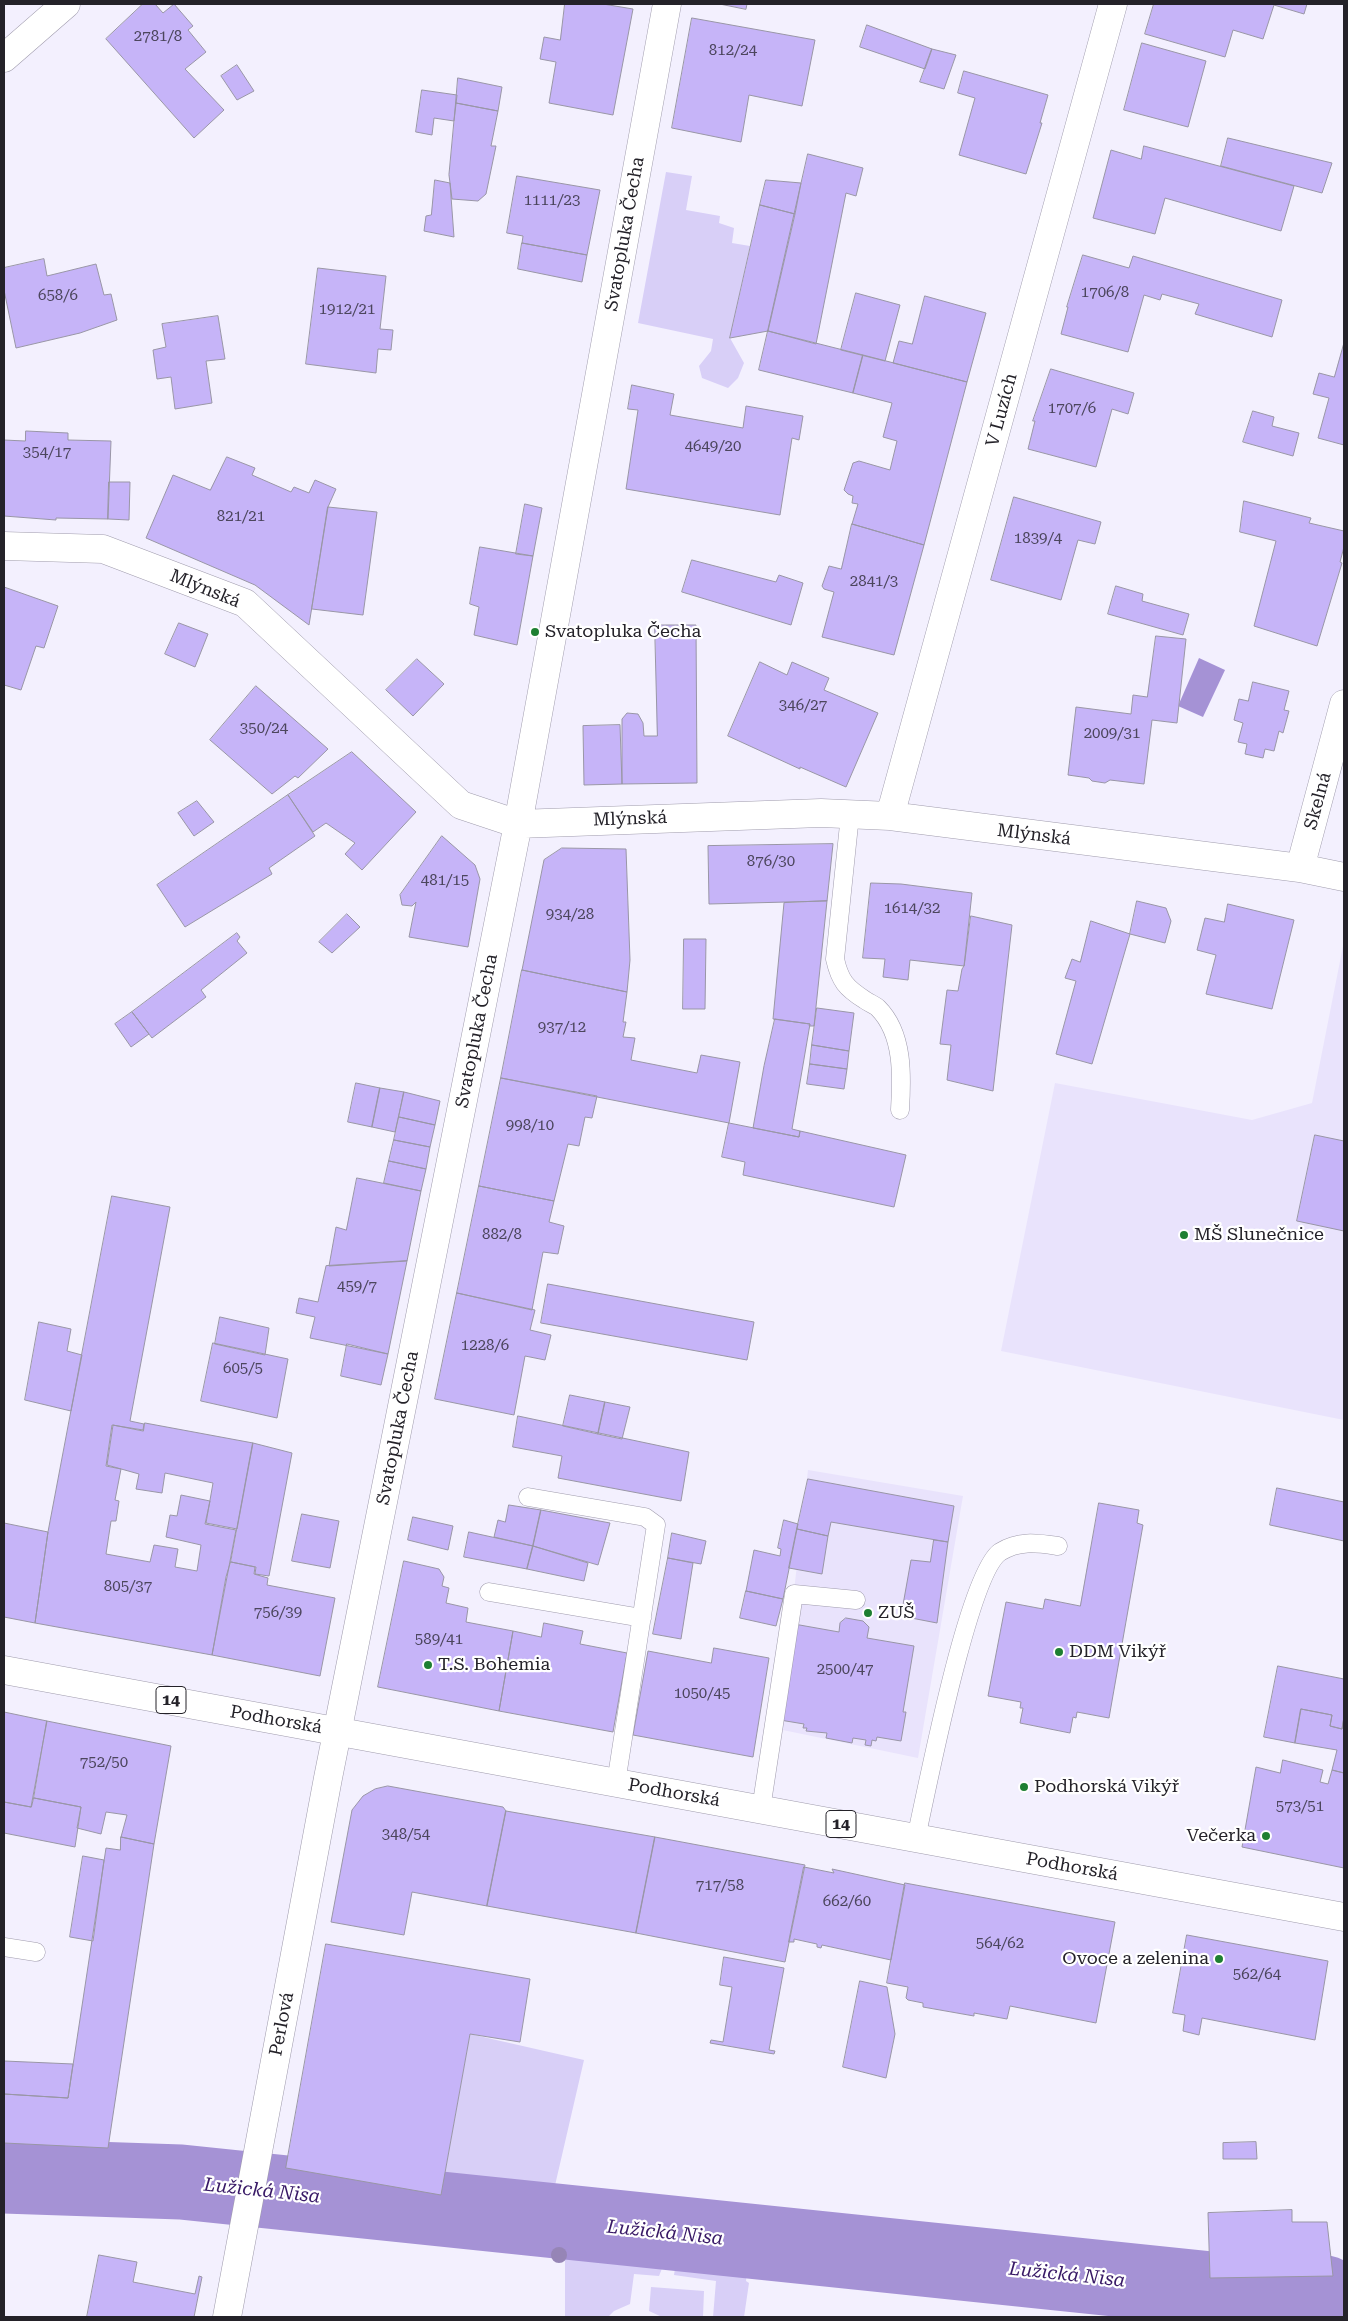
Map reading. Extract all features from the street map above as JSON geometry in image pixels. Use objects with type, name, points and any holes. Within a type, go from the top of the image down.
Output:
[{"type":"street","points":[[4,58],[66,4]]},
{"type":"street","name":"Svatopluka Čecha","points":[[338,1731],[518,824],[667,4]]},
{"type":"street","name":"V Luzích","points":[[890,816],[1113,4]]},
{"type":"street","name":"Mlýnská","points":[[4,546],[102,549],[245,604],[461,805],[518,824],[811,814],[890,816],[1300,868],[1344,878]]},
{"type":"street","name":"Skelná","points":[[1300,868],[1344,704]]},
{"type":"street","name":"Podhorská","points":[[4,1670],[1344,1917]]},
{"type":"street","name":"Perlová","points":[[227,2317],[338,1731]]},
{"type":"lane","points":[[850,815],[835,959],[839,977],[851,991],[878,1008],[891,1027],[898,1049],[902,1080],[900,1110]]},
{"type":"lane","points":[[528,1497],[645,1517],[656,1525],[616,1783]]},
{"type":"lane","points":[[916,1838],[962,1640],[978,1588],[990,1563],[1000,1552],[1026,1542],[1058,1546]]},
{"type":"lane","points":[[489,1592],[642,1618]]},
{"type":"lane","points":[[761,1809],[794,1594],[856,1600]]},
{"type":"lane","points":[[4,1947],[36,1952]]},
{"type":"shaded area","points":[[666,172],[692,176],[686,210],[720,216],[719,223],[734,228],[732,243],[750,246],[730,338],[744,363],[738,378],[728,388],[702,378],[699,366],[711,351],[713,339],[638,323]]},
{"type":"shaded area","points":[[1199,658],[1225,670],[1203,717],[1178,706]]},
{"type":"shaded area","name":"MŠ Slunečnice","points":[[1344,941],[1344,1420],[1001,1351],[1055,1083],[1252,1120],[1312,1103]]},
{"type":"shaded area","name":"ZUŠ","points":[[808,1470],[963,1496],[918,1758],[778,1729]]},
{"type":"shaded area","points":[[470,2034],[584,2060],[550,2207],[441,2195]]},
{"type":"shaded area","points":[[565,2246],[667,2256],[659,2276],[634,2274],[630,2304],[614,2311],[608,2317],[565,2317]]},
{"type":"shaded area","points":[[677,2256],[748,2262],[746,2281],[749,2283],[744,2317],[713,2317],[716,2281],[674,2275]]},
{"type":"shaded area","points":[[651,2287],[704,2291],[703,2317],[662,2317],[649,2311]]},
{"type":"building","points":[[143,4],[155,4],[163,13],[174,4],[193,26],[188,30],[206,52],[185,69],[224,110],[194,138],[106,39]]},
{"type":"building","points":[[565,4],[603,4],[633,9],[613,115],[549,103],[556,62],[540,59],[544,37],[560,40]]},
{"type":"building","points":[[720,4],[747,4],[746,9]]},
{"type":"building","points":[[1154,4],[1307,4],[1304,14],[1274,5],[1263,39],[1233,30],[1225,57],[1145,34]]},
{"type":"building","points":[[692,18],[815,40],[802,106],[749,95],[741,142],[672,128]]},
{"type":"building","points":[[867,25],[932,49],[925,69],[860,47]]},
{"type":"building","points":[[1142,43],[1206,61],[1188,127],[1124,110]]},
{"type":"building","points":[[932,49],[956,55],[944,89],[920,82]]},
{"type":"building","points":[[237,65],[254,91],[237,100],[221,76]]},
{"type":"building","points":[[964,71],[1048,95],[1040,123],[1042,123],[1026,174],[959,155],[975,98],[958,93]]},
{"type":"building","points":[[458,78],[502,87],[498,111],[456,103]]},
{"type":"building","points":[[422,90],[457,95],[454,121],[434,118],[432,135],[416,132]]},
{"type":"building","points":[[456,103],[498,111],[491,146],[496,146],[486,194],[478,201],[452,199],[449,175]]},
{"type":"building","points":[[1228,138],[1332,163],[1322,193],[1221,166]]},
{"type":"building","points":[[1144,146],[1294,186],[1281,231],[1165,198],[1155,234],[1093,218],[1111,150],[1141,159]]},
{"type":"building","points":[[808,154],[863,168],[856,196],[846,193],[816,344],[768,331]]},
{"type":"building","points":[[517,176],[600,190],[587,255],[522,243],[523,236],[507,233]]},
{"type":"building","points":[[435,180],[450,183],[454,237],[424,231],[426,216],[431,215]]},
{"type":"building","points":[[766,180],[801,183],[795,214],[760,205]]},
{"type":"building","points":[[760,205],[795,214],[768,331],[730,338]]},
{"type":"building","points":[[522,243],[587,255],[582,282],[518,269]]},
{"type":"building","points":[[1083,255],[1129,268],[1133,256],[1282,300],[1272,337],[1195,314],[1199,304],[1162,294],[1160,300],[1144,295],[1128,352],[1061,334]]},
{"type":"building","points":[[44,259],[47,276],[96,264],[104,295],[111,294],[117,320],[80,333],[16,348],[4,290],[4,268]]},
{"type":"building","points":[[318,268],[386,276],[380,329],[393,330],[391,350],[378,349],[376,373],[306,364]]},
{"type":"building","points":[[856,293],[900,305],[885,361],[841,350]]},
{"type":"building","points":[[925,296],[986,313],[967,382],[893,363],[899,341],[912,344]]},
{"type":"building","points":[[218,316],[225,359],[206,361],[212,403],[175,409],[171,377],[157,379],[153,350],[166,347],[162,324]]},
{"type":"building","points":[[768,331],[863,355],[853,393],[759,370]]},
{"type":"building","points":[[1344,343],[1344,445],[1318,438],[1329,398],[1313,394],[1319,373],[1334,377]]},
{"type":"building","points":[[863,355],[967,382],[924,545],[852,524],[858,504],[852,503],[853,496],[844,490],[853,463],[859,461],[890,470],[897,441],[883,437],[892,403],[853,393]]},
{"type":"building","points":[[1051,369],[1134,393],[1128,414],[1112,409],[1096,467],[1028,449],[1035,421],[1033,421]]},
{"type":"building","points":[[632,385],[674,394],[670,415],[743,428],[746,406],[803,416],[799,440],[792,438],[780,515],[626,489],[638,410],[628,409]]},
{"type":"building","points":[[1253,411],[1274,417],[1272,426],[1299,433],[1293,456],[1243,442]]},
{"type":"building","points":[[26,431],[68,433],[68,440],[111,441],[108,519],[56,518],[56,520],[4,516],[4,440],[25,441]]},
{"type":"building","points":[[227,457],[255,468],[252,475],[291,492],[294,487],[309,493],[315,480],[336,489],[328,507],[309,625],[255,585],[146,538],[173,475],[210,490]]},
{"type":"building","points":[[109,482],[130,482],[129,520],[108,519]]},
{"type":"building","points":[[1014,497],[1101,522],[1095,544],[1078,540],[1061,600],[991,580]]},
{"type":"building","points":[[1244,501],[1311,518],[1309,523],[1344,531],[1344,547],[1340,562],[1342,563],[1317,646],[1254,626],[1276,541],[1240,532]]},
{"type":"building","points":[[525,504],[542,508],[533,556],[516,554]]},
{"type":"building","points":[[328,507],[377,512],[363,615],[312,609]]},
{"type":"building","points":[[852,524],[924,545],[894,655],[822,637],[834,592],[824,589],[822,586],[829,566],[841,569]]},
{"type":"building","points":[[480,547],[533,556],[517,645],[474,635],[479,607],[470,604]]},
{"type":"building","points":[[692,560],[776,582],[779,575],[803,583],[791,625],[682,592]]},
{"type":"building","points":[[1116,586],[1143,594],[1142,601],[1189,614],[1183,635],[1108,614]]},
{"type":"building","points":[[4,587],[58,606],[44,648],[36,646],[21,690],[4,685]]},
{"type":"building","points":[[179,623],[208,634],[195,667],[165,654]]},
{"type":"building","points":[[655,625],[696,625],[697,783],[622,784],[622,719],[627,713],[638,714],[643,723],[644,736],[657,736]]},
{"type":"building","points":[[1156,636],[1186,639],[1177,723],[1152,720],[1144,784],[1110,780],[1105,783],[1092,781],[1089,778],[1068,775],[1076,707],[1131,714],[1133,695],[1147,697]]},
{"type":"building","points":[[417,659],[444,684],[413,716],[386,690]]},
{"type":"building","points":[[760,662],[787,675],[792,662],[829,678],[824,690],[878,713],[846,787],[800,767],[800,769],[728,736]]},
{"type":"building","points":[[1253,682],[1289,691],[1284,710],[1289,711],[1283,733],[1279,731],[1274,751],[1265,749],[1263,758],[1245,754],[1247,744],[1238,742],[1243,723],[1234,720],[1239,699],[1248,701]]},
{"type":"building","points":[[256,686],[328,749],[298,778],[295,776],[272,794],[210,740]]},
{"type":"building","points":[[620,725],[622,784],[584,785],[583,726]]},
{"type":"building","points":[[352,752],[416,812],[362,870],[345,854],[355,843],[326,823],[313,832],[288,795]]},
{"type":"building","points":[[288,795],[315,836],[269,868],[272,874],[185,927],[157,885]]},
{"type":"building","points":[[197,801],[214,822],[194,836],[178,813]]},
{"type":"building","points":[[442,836],[475,865],[480,879],[468,947],[409,937],[416,902],[412,906],[402,905],[400,895]]},
{"type":"building","points":[[833,844],[827,901],[709,904],[708,846]]},
{"type":"building","points":[[562,848],[626,849],[630,960],[627,992],[522,970],[544,860]]},
{"type":"building","points":[[871,883],[901,884],[972,893],[964,966],[910,960],[908,980],[883,977],[885,959],[863,958]]},
{"type":"building","points":[[827,901],[814,1026],[773,1019],[784,903]]},
{"type":"building","points":[[1137,901],[1166,908],[1171,921],[1165,943],[1130,934]]},
{"type":"building","points":[[1228,904],[1294,920],[1272,1009],[1206,994],[1216,955],[1197,950],[1205,918],[1224,922]]},
{"type":"building","points":[[347,914],[360,927],[332,953],[319,942]]},
{"type":"building","points":[[971,916],[1012,925],[993,1091],[947,1080],[951,1045],[940,1044],[947,990],[958,991],[964,966]]},
{"type":"building","points":[[1091,921],[1130,934],[1092,1064],[1056,1054],[1076,981],[1065,978],[1072,959],[1080,962]]},
{"type":"building","points":[[237,933],[240,937],[237,941],[247,953],[201,990],[206,997],[152,1038],[132,1012]]},
{"type":"building","points":[[684,939],[706,939],[705,1009],[683,1009]]},
{"type":"building","points":[[522,970],[627,992],[623,1022],[626,1022],[623,1037],[635,1038],[631,1060],[697,1073],[701,1055],[740,1062],[729,1123],[501,1078]]},
{"type":"building","points":[[817,1008],[854,1013],[849,1051],[812,1045]]},
{"type":"building","points":[[132,1012],[149,1034],[131,1047],[115,1024]]},
{"type":"building","points":[[775,1019],[810,1024],[792,1129],[800,1131],[799,1137],[753,1128]]},
{"type":"building","points":[[812,1045],[849,1051],[847,1069],[810,1064]]},
{"type":"building","points":[[810,1064],[847,1069],[844,1089],[807,1084]]},
{"type":"building","points":[[501,1078],[597,1096],[592,1118],[585,1117],[579,1146],[568,1144],[554,1201],[479,1186]]},
{"type":"building","points":[[356,1083],[380,1088],[372,1127],[348,1122]]},
{"type":"building","points":[[380,1088],[404,1092],[395,1132],[372,1127]]},
{"type":"building","points":[[404,1092],[440,1101],[435,1125],[399,1117]]},
{"type":"building","points":[[399,1117],[435,1125],[430,1147],[394,1140]]},
{"type":"building","points":[[729,1123],[799,1137],[800,1131],[906,1155],[894,1207],[743,1175],[745,1162],[722,1157]]},
{"type":"building","points":[[1315,1135],[1344,1141],[1344,1231],[1297,1221]]},
{"type":"building","points":[[394,1140],[430,1147],[426,1169],[389,1161]]},
{"type":"building","points":[[389,1161],[426,1169],[421,1191],[384,1183]]},
{"type":"building","points":[[357,1178],[421,1191],[407,1261],[329,1266],[336,1227],[346,1230]]},
{"type":"building","points":[[479,1186],[554,1201],[549,1222],[564,1226],[558,1254],[543,1252],[532,1310],[457,1293]]},
{"type":"building","points":[[112,1196],[170,1207],[130,1421],[144,1424],[143,1430],[112,1425],[106,1466],[121,1469],[115,1500],[119,1501],[116,1521],[111,1521],[106,1554],[150,1562],[154,1545],[178,1549],[175,1567],[197,1571],[201,1545],[166,1537],[170,1515],[177,1516],[181,1495],[210,1501],[205,1524],[236,1530],[212,1655],[35,1623],[48,1532]]},
{"type":"building","points":[[407,1261],[388,1354],[310,1338],[315,1317],[296,1313],[299,1298],[318,1302],[326,1266]]},
{"type":"building","points":[[548,1284],[754,1322],[747,1360],[541,1323]]},
{"type":"building","points":[[457,1293],[535,1310],[530,1330],[551,1335],[545,1360],[525,1356],[514,1415],[435,1399]]},
{"type":"building","points":[[220,1317],[269,1328],[265,1355],[215,1344]]},
{"type":"building","points":[[39,1322],[71,1329],[67,1351],[82,1355],[71,1411],[25,1400]]},
{"type":"building","points":[[213,1343],[288,1359],[277,1418],[201,1401]]},
{"type":"building","points":[[347,1344],[388,1354],[381,1385],[341,1376]]},
{"type":"building","points":[[570,1395],[605,1402],[598,1434],[563,1426]]},
{"type":"building","points":[[605,1402],[630,1407],[622,1439],[598,1434]]},
{"type":"building","points":[[518,1416],[689,1452],[681,1501],[558,1478],[562,1456],[513,1447]]},
{"type":"building","points":[[145,1423],[253,1443],[237,1529],[206,1523],[213,1483],[165,1473],[162,1493],[136,1489],[139,1474],[107,1465],[113,1425],[143,1431]]},
{"type":"building","points":[[253,1443],[292,1453],[269,1576],[255,1574],[256,1567],[231,1562]]},
{"type":"building","points":[[808,1479],[954,1506],[948,1542],[831,1522],[828,1536],[797,1529]]},
{"type":"building","points":[[1277,1488],[1344,1502],[1344,1541],[1270,1525]]},
{"type":"building","name":"DDM Vikýř","points":[[1099,1503],[1139,1510],[1137,1523],[1143,1525],[1109,1718],[1077,1712],[1076,1718],[1073,1717],[1070,1733],[1020,1723],[1023,1708],[1020,1708],[1021,1702],[988,1696],[1006,1602],[1043,1609],[1045,1599],[1080,1606]]},
{"type":"building","points":[[509,1505],[541,1510],[533,1546],[494,1537],[498,1520],[505,1522]]},
{"type":"building","points":[[541,1510],[610,1523],[598,1565],[533,1546]]},
{"type":"building","points":[[302,1514],[339,1521],[330,1568],[292,1561]]},
{"type":"building","points":[[413,1517],[453,1526],[448,1550],[408,1540]]},
{"type":"building","points":[[784,1520],[798,1524],[783,1599],[746,1591],[754,1550],[780,1556],[781,1549],[778,1548]]},
{"type":"building","points":[[4,1523],[48,1532],[35,1623],[4,1617]]},
{"type":"building","points":[[797,1529],[828,1536],[822,1574],[789,1568]]},
{"type":"building","points":[[469,1532],[533,1546],[527,1569],[464,1557]]},
{"type":"building","points":[[672,1533],[706,1541],[701,1564],[668,1558]]},
{"type":"building","points":[[934,1540],[948,1542],[937,1623],[901,1616],[911,1560],[930,1562]]},
{"type":"building","points":[[533,1546],[588,1563],[584,1581],[527,1569]]},
{"type":"building","points":[[668,1558],[693,1563],[681,1639],[653,1634]]},
{"type":"building","points":[[404,1561],[439,1569],[444,1577],[442,1586],[449,1588],[446,1603],[468,1608],[466,1622],[513,1631],[499,1711],[378,1687]]},
{"type":"building","points":[[231,1562],[255,1567],[254,1574],[268,1578],[267,1585],[335,1598],[320,1676],[212,1655],[226,1577]]},
{"type":"building","points":[[746,1591],[783,1599],[776,1626],[740,1618]]},
{"type":"building","points":[[846,1618],[863,1621],[869,1627],[867,1638],[914,1646],[903,1712],[906,1712],[901,1741],[877,1737],[876,1741],[872,1740],[871,1746],[865,1745],[866,1740],[853,1738],[852,1743],[826,1738],[827,1733],[806,1731],[807,1728],[803,1728],[804,1724],[780,1720],[794,1624],[839,1632],[840,1623]]},
{"type":"building","points":[[544,1623],[583,1631],[580,1644],[627,1653],[613,1732],[499,1711],[513,1631],[541,1637]]},
{"type":"building","points":[[714,1648],[769,1658],[753,1757],[633,1735],[648,1651],[711,1663]]},
{"type":"building","points":[[1278,1666],[1344,1679],[1344,1717],[1342,1729],[1330,1726],[1332,1715],[1301,1709],[1295,1743],[1264,1737]]},
{"type":"building","points":[[1301,1709],[1332,1715],[1330,1726],[1342,1729],[1344,1717],[1344,1773],[1332,1770],[1337,1750],[1295,1743]]},
{"type":"building","points":[[4,1712],[47,1721],[31,1807],[4,1802]]},
{"type":"building","points":[[47,1721],[171,1746],[154,1844],[121,1837],[127,1815],[106,1812],[101,1834],[77,1828],[81,1807],[34,1798]]},
{"type":"building","points":[[1283,1760],[1323,1770],[1320,1782],[1328,1784],[1332,1770],[1344,1773],[1344,1868],[1242,1847],[1256,1767],[1280,1773]]},
{"type":"building","points":[[388,1786],[503,1807],[506,1811],[487,1906],[412,1892],[404,1935],[331,1922],[352,1810],[363,1796],[375,1789]]},
{"type":"building","points":[[34,1798],[81,1807],[75,1847],[4,1833],[4,1802],[31,1807]]},
{"type":"building","points":[[506,1811],[655,1837],[636,1933],[487,1906]]},
{"type":"building","points":[[121,1837],[154,1844],[108,2148],[4,2143],[4,2094],[68,2098],[106,1848],[120,1850]]},
{"type":"building","points":[[655,1837],[805,1865],[785,1962],[636,1933]]},
{"type":"building","points":[[83,1856],[104,1860],[93,1941],[70,1937]]},
{"type":"building","points":[[804,1867],[834,1873],[832,1869],[905,1885],[891,1960],[822,1945],[821,1948],[817,1947],[817,1944],[794,1939],[794,1942],[789,1942]]},
{"type":"building","points":[[905,1883],[1115,1922],[1096,2023],[1010,2006],[1007,2019],[974,2013],[974,2016],[923,2007],[923,2003],[908,2000],[906,1998],[908,1987],[887,1983]]},
{"type":"building","points":[[1187,1935],[1328,1961],[1315,2040],[1202,2018],[1199,2035],[1183,2031],[1185,2015],[1173,2013]]},
{"type":"building","points":[[326,1944],[530,1979],[520,2042],[470,2034],[441,2195],[286,2168]]},
{"type":"building","points":[[724,1957],[784,1968],[769,2050],[775,2051],[774,2054],[710,2043],[711,2040],[723,2042],[732,1987],[720,1985]]},
{"type":"building","points":[[860,1981],[887,1987],[895,2034],[886,2078],[843,2067]]},
{"type":"building","points":[[4,2061],[73,2064],[68,2098],[4,2094]]},
{"type":"building","points":[[1256,2142],[1257,2159],[1223,2159],[1223,2143]]},
{"type":"building","points":[[1292,2210],[1292,2222],[1327,2222],[1333,2276],[1210,2278],[1208,2213]]},
{"type":"building","points":[[99,2255],[137,2262],[133,2282],[195,2294],[199,2276],[202,2277],[194,2317],[87,2317]]},
{"type":"waterway","name":"Lužická Nisa","points":[[4,2176],[181,2182],[1269,2295],[1325,2293]]},
{"type":"place","name":"Svatopluka Čecha","points":[[535,632]]},
{"type":"place","name":"MŠ Slunečnice","points":[[1184,1235]]},
{"type":"place","name":"ZUŠ","points":[[868,1613]]},
{"type":"place","name":"DDM Vikýř","points":[[1059,1652]]},
{"type":"place","name":"T.S. Bohemia","points":[[428,1665]]},
{"type":"place","name":"Podhorská Vikýř","points":[[1024,1787]]},
{"type":"place","name":"Večerka","points":[[1266,1836]]},
{"type":"place","name":"Ovoce a zelenina","points":[[1219,1959]]}]
